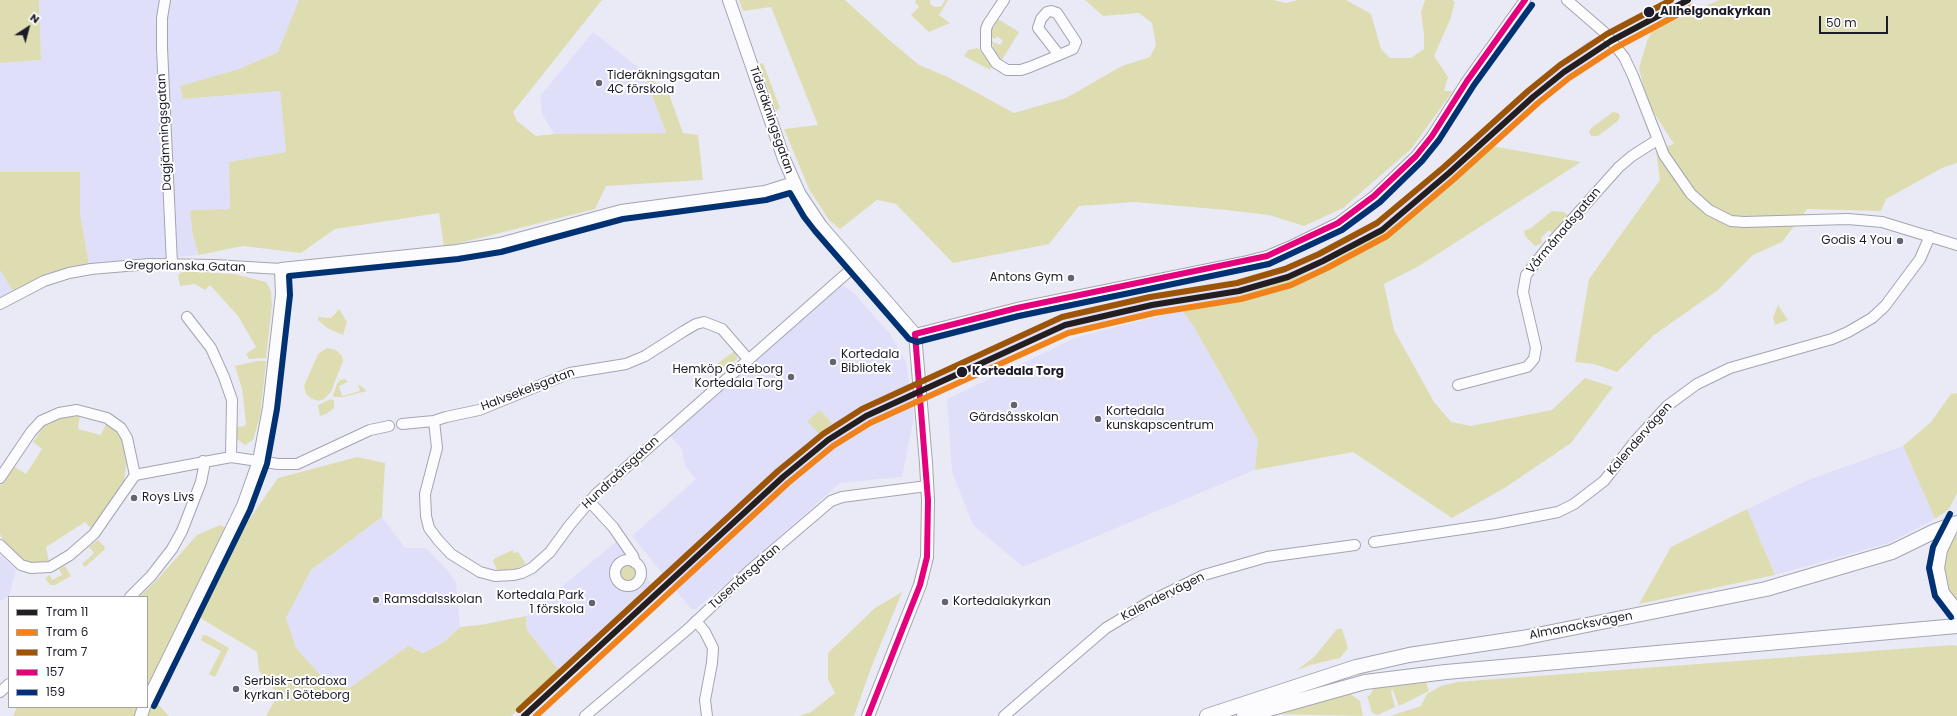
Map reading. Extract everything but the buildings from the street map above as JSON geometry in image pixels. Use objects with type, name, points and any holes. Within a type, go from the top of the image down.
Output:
[{"type":"main road","points":[[1956,522],[1940,550],[1937,568],[1942,593],[1957,612]]},
{"type":"main road","name":"Almanacksvägen","points":[[1207,716],[1364,665],[1409,655],[1522,638],[1766,589],[1892,552],[1956,522]]},
{"type":"main road","points":[[1244,716],[1365,682],[1380,680],[1446,672],[1957,626]]},
{"type":"street","name":"Dagjämningsgatan","points":[[165,0],[162,18],[162,48],[172,264]]},
{"type":"street","name":"Tideräkningsgatan","points":[[729,0],[794,183],[814,217],[915,334]]},
{"type":"street","points":[[1004,0],[988,24],[986,36],[986,48],[996,63],[1007,70],[1021,70],[1059,55]]},
{"type":"street","points":[[868,716],[920,585],[925,568],[929,541],[924,429],[915,334],[988,314],[1243,262],[1293,245],[1338,223],[1374,196],[1416,156],[1432,136],[1467,81],[1524,0]]},
{"type":"street","points":[[1567,0],[1604,32],[1624,57],[1664,155],[1691,194],[1709,210],[1731,221],[1744,222],[1856,219],[1882,222],[1957,245]]},
{"type":"street","name":"Vårmånadsgatan","points":[[1458,385],[1527,366],[1534,359],[1536,348],[1523,292],[1526,275],[1552,242],[1620,167],[1632,156],[1657,140]]},
{"type":"street","points":[[148,700],[243,506],[259,461],[269,408],[282,294],[281,269],[457,251],[494,245],[621,211],[765,192],[794,183]]},
{"type":"street","name":"Kalendervägen","points":[[1374,542],[1496,524],[1558,512],[1574,504],[1604,481],[1636,440],[1667,406],[1692,387],[1730,368],[1832,339],[1848,332],[1872,318],[1885,306],[1920,259],[1930,236]]},
{"type":"street","name":"Gregorianska Gatan","points":[[0,304],[44,281],[69,273],[117,266],[172,264],[281,269]]},
{"type":"street","name":"Hundraårsgatan","points":[[434,421],[437,448],[425,494],[426,516],[430,528],[438,540],[451,554],[471,568],[495,576],[514,575],[532,568],[550,552],[589,501],[856,265]]},
{"type":"street","points":[[187,317],[211,348],[232,400],[231,457]]},
{"type":"street","name":"Halvsekelsgatan","points":[[402,424],[434,421],[490,406],[570,372],[614,366],[633,361],[645,356],[696,324],[704,322],[722,329],[748,359]]},
{"type":"street","points":[[0,478],[31,432],[41,421],[59,413],[77,410],[108,418],[121,428],[127,438],[135,475]]},
{"type":"street","points":[[0,545],[12,559],[21,565],[31,568],[50,566],[70,555],[94,534],[135,475],[203,461],[231,457],[278,464],[297,464],[370,430],[389,426]]},
{"type":"street","points":[[131,596],[151,576],[172,549],[182,531],[201,482],[204,467],[203,461]]},
{"type":"street","name":"Tusenårsgatan","points":[[585,716],[696,621],[749,571],[831,501],[842,497],[927,486]]},
{"type":"street","points":[[589,501],[613,527],[633,556],[635,563]]},
{"type":"street","name":"Kalendervägen","points":[[1004,716],[1106,628],[1151,601],[1192,580],[1204,575],[1266,558],[1355,545]]},
{"type":"street","points":[[696,621],[705,632],[712,648],[712,663],[705,700],[707,716]]},
{"type":"street","points":[[0,692],[8,685]]},
{"type":"shaded area","points":[[39,0],[299,0],[278,52],[239,69],[183,99],[280,91],[286,152],[229,162],[230,209],[190,210],[193,237],[199,255],[89,265],[80,213],[80,172],[0,172],[0,63],[41,60]]},
{"type":"shaded area","name":"Tideräkningsgatan 4C förskola","points":[[593,32],[643,71],[666,133],[554,134],[542,114],[540,96]]},
{"type":"shaded area","points":[[1590,39],[1598,54],[1540,96],[1400,222],[1316,270],[1232,298],[1176,305],[1067,329],[1013,351],[1009,356],[975,372],[973,368],[929,390],[928,378],[1061,318],[1110,303],[1228,285],[1291,267],[1355,233],[1386,213],[1458,153],[1499,113]]},
{"type":"shaded area","points":[[0,270],[13,291],[0,301]]},
{"type":"shaded area","points":[[839,283],[853,292],[890,334],[906,362],[914,417],[902,477],[840,483],[696,609],[691,609],[632,536],[696,479],[685,466],[682,449],[669,435]]},
{"type":"shaded area","name":"Kortedala kunskapscentrum","points":[[1182,310],[1194,327],[1258,440],[1255,470],[1023,567],[973,525],[952,472],[947,399],[1077,337]]},
{"type":"shaded area","points":[[1903,446],[1935,519],[1889,543],[1775,575],[1747,509],[1808,480]]},
{"type":"shaded area","name":"Ramsdalsskolan","points":[[382,517],[405,548],[426,548],[445,567],[456,582],[460,627],[444,642],[423,653],[408,646],[348,689],[324,679],[296,648],[286,618],[311,570]]},
{"type":"shaded area","name":"Kortedala Park 1 förskola","points":[[617,541],[657,590],[561,673],[527,630],[526,616]]},
{"type":"shaded area","points":[[0,555],[16,570],[9,596],[0,601]]},
{"type":"green space","points":[[0,0],[39,0],[41,60],[0,63]]},
{"type":"green space","points":[[299,0],[602,0],[513,112],[517,121],[536,136],[554,134],[666,133],[643,71],[659,86],[665,83],[683,133],[698,135],[703,180],[606,186],[595,209],[444,247],[439,213],[335,229],[301,253],[243,246],[199,255],[193,237],[190,210],[230,209],[229,162],[286,152],[280,91],[183,99],[180,86],[239,69],[278,52]]},
{"type":"green space","points":[[739,0],[845,0],[919,65],[948,77],[1014,113],[1066,98],[1122,66],[1150,57],[1156,45],[1152,23],[1139,13],[1103,16],[1085,0],[1273,0],[1286,3],[1298,0],[1346,0],[1371,14],[1381,49],[1390,58],[1411,58],[1424,49],[1424,34],[1421,12],[1425,0],[1452,0],[1455,2],[1450,20],[1434,56],[1448,77],[1444,91],[1453,91],[1411,149],[1343,208],[1304,226],[1269,215],[1226,210],[1135,202],[1079,206],[1049,244],[953,263],[896,204],[877,200],[840,229],[829,220],[809,189],[784,129],[818,125],[771,7],[743,11]]},
{"type":"green space","points":[[916,0],[930,0],[930,4],[935,7],[942,6],[945,0],[948,0],[939,15],[950,23],[929,32],[911,15],[919,7],[915,2]]},
{"type":"green space","points":[[1719,0],[1957,0],[1957,163],[1942,168],[1886,199],[1881,211],[1807,209],[1782,242],[1753,255],[1718,290],[1654,335],[1617,372],[1594,364],[1575,362],[1589,279],[1660,180],[1656,150],[1674,144],[1654,113],[1645,92],[1639,68],[1647,41],[1652,31]]},
{"type":"green space","points":[[998,19],[1019,32],[1002,60],[996,54],[991,41],[1000,45],[1003,41],[997,36],[995,39],[991,37],[992,30]]},
{"type":"green space","points":[[978,48],[992,66],[990,70],[964,56],[968,50]]},
{"type":"green space","points":[[763,63],[780,108],[776,111],[759,64]]},
{"type":"green space","points":[[1613,112],[1618,113],[1620,116],[1618,121],[1598,136],[1591,136],[1589,132],[1591,128]]},
{"type":"green space","points":[[1486,145],[1581,162],[1419,266],[1384,284],[1394,330],[1434,402],[1451,422],[1471,426],[1552,410],[1585,378],[1613,387],[1571,443],[1506,487],[1452,518],[1353,452],[1255,470],[1258,440],[1194,327],[1182,310],[1232,298],[1316,270],[1400,222]]},
{"type":"green space","points":[[0,172],[80,172],[80,213],[89,265],[50,273],[13,291],[0,270]]},
{"type":"green space","points":[[1552,211],[1564,212],[1568,215],[1552,233],[1549,230],[1541,238],[1542,243],[1535,246],[1525,236],[1524,231],[1531,228]]},
{"type":"green space","points":[[185,271],[234,274],[266,282],[271,291],[272,305],[266,358],[249,359],[246,354],[256,347],[238,316],[210,285],[205,290],[195,284],[180,286],[178,276],[180,273]]},
{"type":"green space","points":[[1778,305],[1788,320],[1775,325],[1773,317]]},
{"type":"green space","points":[[339,309],[347,322],[343,335],[327,328],[318,320],[318,317],[331,318]]},
{"type":"green space","points":[[327,348],[336,350],[342,356],[343,361],[331,392],[324,399],[319,401],[312,399],[306,394],[304,386],[318,354]]},
{"type":"green space","points":[[735,351],[737,353],[737,359],[722,373],[715,365]]},
{"type":"green space","points":[[257,361],[266,361],[260,416],[253,440],[245,445],[237,439],[237,427],[245,426],[246,423],[242,389],[235,366]]},
{"type":"green space","points":[[345,379],[348,382],[339,386],[342,396],[360,391],[358,384],[367,391],[343,397],[334,397],[333,395],[337,384],[340,380]]},
{"type":"green space","points":[[1957,393],[1957,493],[1949,509],[1935,519],[1903,446],[1931,422],[1951,394]]},
{"type":"green space","points":[[331,399],[334,401],[334,408],[326,414],[320,416],[318,405]]},
{"type":"green space","points":[[820,410],[832,423],[819,434],[807,421]]},
{"type":"green space","points":[[80,415],[78,429],[101,435],[106,424],[114,428],[123,440],[127,459],[124,481],[100,521],[91,528],[85,522],[46,547],[49,562],[39,564],[25,562],[5,544],[0,534],[0,486],[13,466],[26,474],[42,449],[33,442],[44,426],[61,417]]},
{"type":"green space","points":[[357,457],[385,463],[382,517],[311,570],[286,618],[296,648],[324,679],[348,689],[408,646],[423,653],[444,642],[460,627],[480,625],[526,616],[527,630],[561,673],[511,716],[266,716],[278,695],[259,671],[257,652],[197,616],[156,702],[169,716],[13,716],[17,708],[148,708],[148,596],[140,596],[155,582],[197,535],[220,525],[239,534],[278,478]]},
{"type":"green space","points":[[1747,509],[1775,575],[1639,604],[1671,547]]},
{"type":"green space","points":[[1957,534],[1957,606],[1950,599],[1941,568],[1947,547]]},
{"type":"green space","points":[[98,540],[105,547],[104,550],[85,567],[82,564],[94,553],[89,547]]},
{"type":"green space","points":[[513,550],[513,553],[518,552],[526,564],[515,569],[497,570],[493,561],[495,558]]},
{"type":"green space","points":[[628,564],[634,567],[637,573],[634,579],[628,582],[622,579],[619,573],[622,567]]},
{"type":"green space","points":[[65,566],[71,576],[55,585],[50,585],[45,578],[50,575],[52,580],[62,575],[59,569]]},
{"type":"green space","points":[[902,592],[871,668],[854,716],[799,716],[811,712],[835,693],[828,679],[828,653],[875,608]]},
{"type":"green space","points":[[1337,629],[1342,629],[1348,648],[1340,658],[1310,665],[1296,671],[1314,657]]},
{"type":"green space","points":[[203,635],[206,635],[229,648],[215,677],[209,674],[221,651],[202,641],[201,639]]},
{"type":"green space","points":[[1952,645],[1957,646],[1957,716],[1390,716],[1421,706],[1427,694],[1441,686],[1457,682]]},
{"type":"green space","points":[[1426,682],[1429,691],[1399,706],[1392,688],[1391,692],[1395,707],[1378,715],[1372,713],[1367,695],[1369,696],[1374,688]]},
{"type":"green space","points":[[1349,693],[1360,701],[1363,716],[1276,714]]},
{"type":"tram line","name":"7","points":[[519,710],[778,471],[823,434],[862,409],[1062,317],[1150,297],[1237,283],[1285,269],[1319,254],[1377,223],[1444,167],[1528,91],[1560,65],[1607,34],[1671,0]]},
{"type":"tram line","name":"11","points":[[524,716],[783,477],[828,440],[866,416],[1065,325],[1152,305],[1239,291],[1288,277],[1323,261],[1382,230],[1449,173],[1533,97],[1564,72],[1611,41],[1688,0]]},
{"type":"tram line","name":"6","points":[[536,716],[788,483],[833,446],[870,423],[1068,333],[1154,313],[1241,299],[1291,285],[1327,268],[1387,236],[1454,179],[1538,103],[1569,78],[1615,48],[1692,7]]},
{"type":"transit line","name":"157","points":[[915,334],[1017,308],[1267,256],[1338,223],[1374,196],[1416,156],[1432,136],[1467,81],[1525,0]]},
{"type":"transit line","name":"159","points":[[154,706],[250,510],[267,464],[277,409],[290,295],[289,276],[458,259],[501,252],[623,219],[766,200],[790,193],[804,217],[815,231],[909,339],[917,342],[1019,316],[1269,264],[1342,230],[1380,202],[1422,161],[1439,140],[1474,85],[1532,5]]},
{"type":"transit line","name":"157","points":[[868,716],[920,585],[927,557],[928,500],[915,334]]},
{"type":"transit line","name":"159","points":[[1950,514],[1933,547],[1929,568],[1935,596],[1951,617]]},
{"type":"place","name":"Allhelgonakyrkan","points":[[1649,12]]},
{"type":"place","name":"Tideräkningsgatan 4C förskola","points":[[599,83]]},
{"type":"place","name":"Godis 4 You","points":[[1900,241]]},
{"type":"place","name":"Antons Gym","points":[[1071,278]]},
{"type":"place","name":"Kortedala Bibliotek","points":[[833,362]]},
{"type":"place","name":"Kortedala Torg","points":[[962,372]]},
{"type":"place","name":"Hemköp Göteborg Kortedala Torg","points":[[791,377]]},
{"type":"place","name":"Gärdsåsskolan","points":[[1014,405]]},
{"type":"place","name":"Kortedala kunskapscentrum","points":[[1098,419]]},
{"type":"place","name":"Roys Livs","points":[[134,498]]},
{"type":"place","name":"Ramsdalsskolan","points":[[376,600]]},
{"type":"place","name":"Kortedalakyrkan","points":[[945,602]]},
{"type":"place","name":"Kortedala Park 1 förskola","points":[[592,603]]},
{"type":"place","name":"Serbisk-ortodoxa kyrkan i Göteborg","points":[[236,689]]}]
